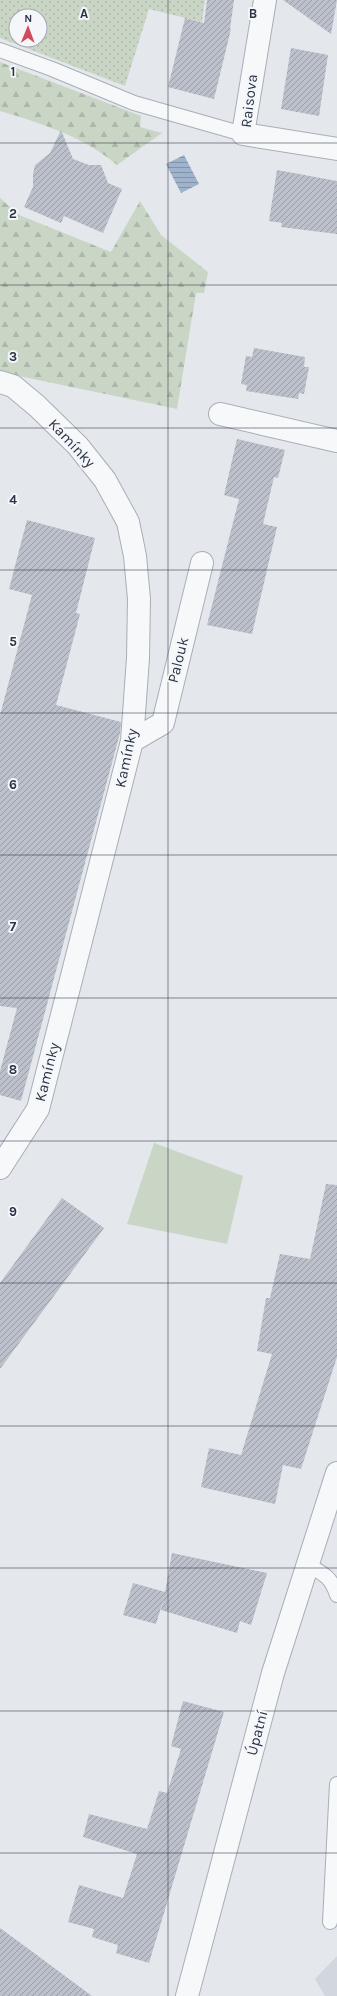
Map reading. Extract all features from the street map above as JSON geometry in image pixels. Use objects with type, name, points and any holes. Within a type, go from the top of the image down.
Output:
[{"type":"street","name":"Raisova","points":[[264,0],[243,134],[337,149]]},
{"type":"street","name":"Kamínky","points":[[0,382],[13,386],[38,406],[78,446],[105,480],[128,522],[135,556],[139,599],[138,658],[132,741],[38,1109],[0,1168]]},
{"type":"street","points":[[220,414],[337,441]]},
{"type":"street","name":"Palouk","points":[[132,741],[162,724],[202,563]]},
{"type":"street","name":"Úpatní","points":[[187,1996],[273,1673],[337,1473]]},
{"type":"lane","points":[[0,50],[52,69],[134,104],[243,134]]},
{"type":"lane","points":[[308,1565],[325,1574],[333,1583],[337,1595]]},
{"type":"lane","points":[[330,1922],[337,1784]]},
{"type":"shaded area","points":[[337,1956],[337,1996],[325,1996],[315,1979]]},
{"type":"green space","points":[[0,0],[205,0],[202,22],[149,9],[125,86],[26,48],[48,48],[48,8],[8,8],[8,41],[0,38]]},
{"type":"green space","points":[[0,62],[141,116],[140,127],[162,133],[117,165],[91,146],[62,132],[0,111]]},
{"type":"green space","points":[[0,198],[19,215],[111,252],[140,201],[161,235],[208,272],[204,293],[196,293],[177,409],[0,372]]},
{"type":"green space","points":[[154,1143],[243,1176],[227,1244],[127,1224]]},
{"type":"water","points":[[184,155],[199,184],[181,193],[166,164]]},
{"type":"building","points":[[207,0],[234,0],[231,29],[214,99],[168,87],[185,18],[204,23]]},
{"type":"building","points":[[283,0],[337,0],[331,34]]},
{"type":"building","points":[[291,48],[328,55],[319,116],[281,109]]},
{"type":"building","points":[[61,130],[73,159],[89,165],[101,165],[108,183],[122,189],[103,233],[64,216],[61,223],[24,207],[33,187],[35,165],[50,153]]},
{"type":"building","points":[[277,170],[337,181],[337,234],[281,227],[282,223],[269,221]]},
{"type":"building","points":[[254,348],[305,357],[304,367],[309,367],[304,394],[299,393],[298,399],[246,391],[247,385],[241,384],[246,356],[252,357]]},
{"type":"building","points":[[237,439],[285,450],[278,478],[274,477],[263,524],[277,527],[252,634],[207,625],[239,499],[224,495]]},
{"type":"building","points":[[27,520],[95,538],[76,613],[80,614],[56,705],[121,722],[120,733],[21,1101],[0,1095],[0,1071],[17,1008],[0,1006],[0,715],[32,595],[9,589]]},
{"type":"building","points":[[326,1184],[337,1185],[337,1357],[301,1469],[283,1465],[275,1504],[201,1487],[209,1448],[241,1455],[272,1354],[257,1351],[266,1298],[270,1298],[280,1254],[310,1259]]},
{"type":"building","points":[[62,1198],[104,1228],[0,1369],[0,1283]]},
{"type":"building","points":[[172,1553],[267,1573],[251,1625],[240,1621],[237,1633],[161,1610],[164,1598],[156,1624],[123,1615],[133,1583],[165,1592]]},
{"type":"building","points":[[183,1701],[224,1712],[149,1963],[116,1953],[118,1945],[92,1937],[94,1929],[68,1922],[79,1885],[123,1898],[137,1854],[83,1837],[89,1814],[147,1829],[159,1791],[167,1793],[181,1749],[171,1746]]},
{"type":"building","points":[[0,1928],[26,1947],[92,1996],[0,1996]]}]
